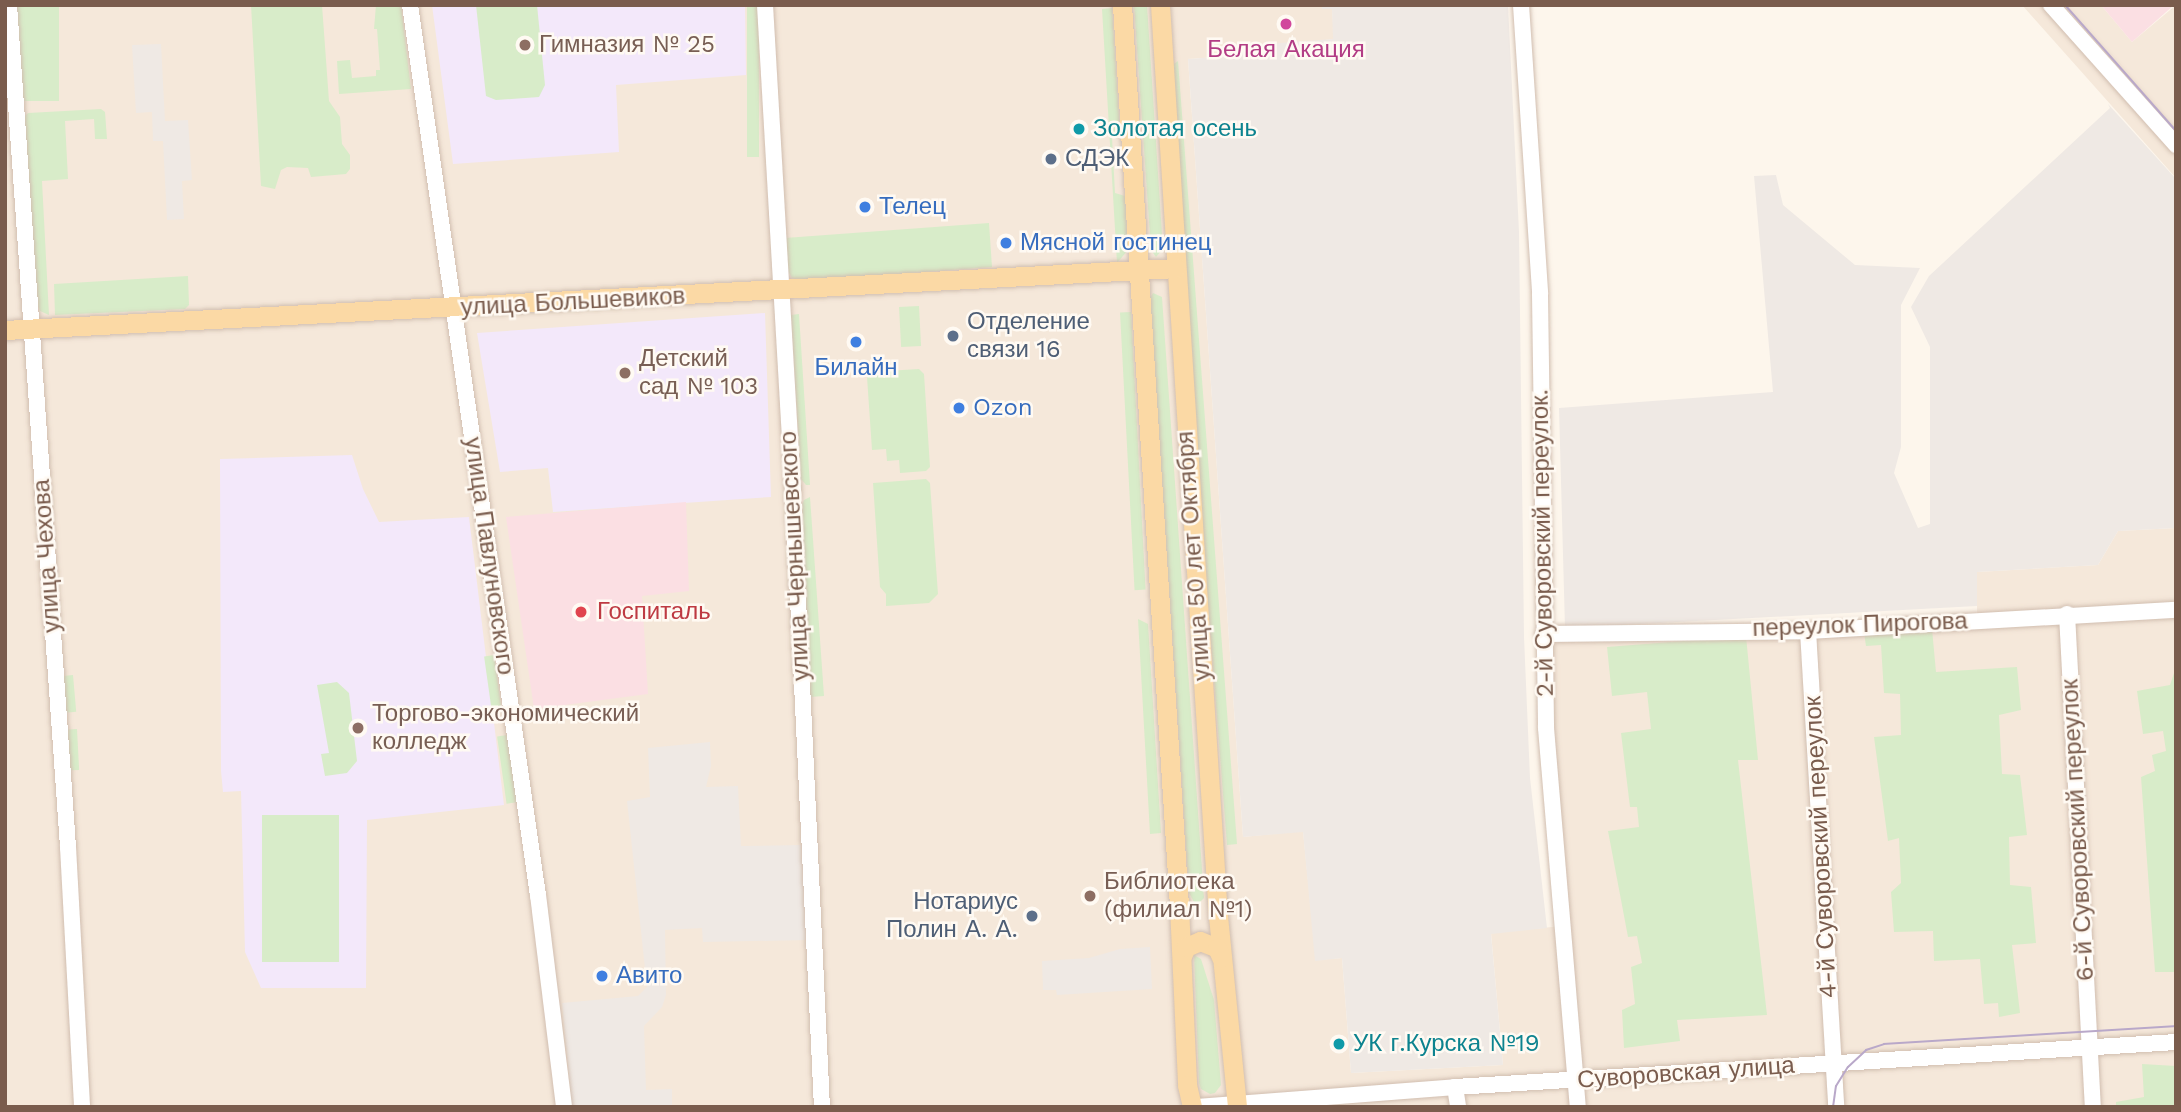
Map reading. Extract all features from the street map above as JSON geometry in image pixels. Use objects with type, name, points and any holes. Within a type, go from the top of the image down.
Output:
[{"type":"main road","name":"улица 50 лет Октября","points":[[1122,5],[1180,918],[1187,1085],[1194,1107]]},
{"type":"main road","name":"улица 50 лет Октября","points":[[1160,5],[1218,916],[1237,1105]]},
{"type":"main road","name":"улица Большевиков","points":[[5,330],[1175,268]]},
{"type":"main road","points":[[1180,918],[1192,929],[1200,930],[1208,928],[1218,916]]},
{"type":"main road","points":[[1182,957],[1186,947],[1200,941],[1217,948],[1222,957]]},
{"type":"street","name":"улица Чехова","points":[[9,5],[82,1107]]},
{"type":"street","name":"улица Павлуновского","points":[[410,5],[540,907],[564,1107]]},
{"type":"street","name":"улица Чернышевского","points":[[765,5],[822,1107]]},
{"type":"street","name":"2-й Суворовский переулок.","points":[[1521,5],[1539,293],[1546,728],[1578,1107]]},
{"type":"street","points":[[2051,5],[2176,145]]},
{"type":"street","name":"переулок Пирогова","points":[[1543,634],[1808,631],[2067,614],[2176,610]]},
{"type":"street","name":"6-й Суворовский переулок","points":[[2067,614],[2093,1107]]},
{"type":"street","name":"4-й Суворовский переулок","points":[[1808,631],[1836,1107]]},
{"type":"street","name":"Суворовская улица","points":[[1194,1107],[1455,1087],[2176,1042]]},
{"type":"street","points":[[1455,1087],[1458,1107]]},
{"type":"shaded area","points":[[5,5],[1322,5],[1323,9],[1332,8],[1334,39],[1236,50],[1219,57],[1188,59],[1243,837],[1303,831],[1316,960],[1342,958],[1351,1073],[1503,1065],[1491,933],[1562,926],[1543,634],[1977,620],[1977,572],[2098,565],[2118,531],[2176,528],[2176,1107],[5,1107]]},
{"type":"shaded area","name":"Гимназия № 25","points":[[432,5],[745,5],[746,75],[616,85],[619,152],[453,164]]},
{"type":"shaded area","points":[[1322,5],[1508,5],[1519,232],[1524,637],[1530,778],[1547,928],[1491,934],[1503,1065],[1351,1073],[1342,958],[1315,961],[1303,832],[1243,837],[1188,59],[1218,57],[1219,50],[1236,50],[1240,46],[1333,39],[1332,9],[1322,9]]},
{"type":"shaded area","points":[[2022,5],[2101,5],[2132,42],[2176,5],[2176,178]]},
{"type":"shaded area","points":[[2101,5],[2174,5],[2132,42]]},
{"type":"shaded area","points":[[161,44],[165,121],[188,120],[192,180],[182,181],[184,219],[167,220],[163,141],[153,141],[152,112],[136,113],[132,45]]},
{"type":"shaded area","points":[[2108,104],[2176,179],[2176,528],[2118,531],[2098,565],[1977,572],[1977,606],[1565,628],[1559,408],[1773,392],[1754,176],[1776,175],[1783,205],[1855,265],[1920,268],[1901,305],[1901,447],[1894,473],[1918,528],[1930,524],[1930,347],[1911,307],[1929,276],[2110,108]]},
{"type":"shaded area","name":"Детский сад № 103","points":[[765,313],[771,497],[553,512],[548,468],[500,472],[477,333]]},
{"type":"shaded area","name":"Торгово-экономический колледж","points":[[352,455],[363,489],[379,522],[469,517],[504,805],[367,820],[366,988],[261,988],[245,952],[241,791],[223,792],[221,771],[220,459]]},
{"type":"shaded area","name":"Госпиталь","points":[[686,502],[689,591],[642,596],[648,694],[534,709],[506,517]]},
{"type":"shaded area","points":[[710,742],[711,766],[706,787],[738,786],[741,846],[804,845],[808,940],[703,942],[702,928],[665,930],[666,995],[662,1007],[644,1026],[646,1090],[672,1089],[672,1107],[572,1107],[562,1003],[638,996],[647,987],[627,801],[650,797],[648,748]]},
{"type":"shaded area","points":[[1150,947],[1152,989],[1057,995],[1056,990],[1043,990],[1042,961],[1089,958],[1120,949]]},
{"type":"green space","points":[[15,5],[59,5],[59,101],[15,101]]},
{"type":"green space","points":[[251,5],[322,5],[329,101],[340,117],[342,144],[350,155],[350,169],[346,174],[311,177],[308,168],[287,167],[281,170],[275,189],[261,186]]},
{"type":"green space","points":[[376,5],[401,5],[411,89],[339,94],[337,61],[350,60],[352,78],[376,76],[376,70],[380,70],[377,29],[374,29]]},
{"type":"green space","points":[[476,5],[537,5],[545,85],[539,97],[496,100],[486,96]]},
{"type":"green space","points":[[747,5],[759,5],[759,157],[747,157]]},
{"type":"green space","points":[[1134,5],[1147,5],[1163,249],[1156,257],[1151,250]]},
{"type":"green space","points":[[1112,8],[1120,132],[1112,137],[1115,193],[1125,196],[1128,250],[1117,263],[1102,9]]},
{"type":"green space","points":[[1178,61],[1237,844],[1227,845],[1166,70]]},
{"type":"green space","points":[[101,109],[105,112],[107,139],[95,139],[94,119],[65,121],[68,179],[42,181],[49,315],[40,311],[37,304],[24,117],[28,113]]},
{"type":"green space","points":[[989,223],[992,267],[802,281],[792,278],[787,269],[785,238]]},
{"type":"green space","points":[[188,276],[189,305],[185,309],[55,315],[54,284]]},
{"type":"green space","points":[[1153,293],[1162,297],[1204,898],[1200,902],[1194,902],[1189,893],[1150,298]]},
{"type":"green space","points":[[919,306],[921,346],[901,347],[899,307]]},
{"type":"green space","points":[[1131,312],[1146,590],[1135,590],[1120,313]]},
{"type":"green space","points":[[799,314],[810,485],[806,485],[801,479],[791,315]]},
{"type":"green space","points":[[919,369],[924,374],[930,467],[926,471],[900,473],[899,460],[887,461],[886,449],[872,450],[867,377],[870,372]]},
{"type":"green space","points":[[926,479],[930,483],[938,594],[929,603],[886,606],[886,594],[880,587],[873,483]]},
{"type":"green space","points":[[810,497],[824,696],[810,697],[802,505],[804,500]]},
{"type":"green space","points":[[1138,619],[1148,624],[1161,833],[1150,834]]},
{"type":"green space","points":[[1932,629],[1936,672],[2017,667],[2021,710],[1999,715],[2002,774],[2020,775],[2027,835],[2009,837],[2010,885],[2031,887],[2036,943],[2012,945],[2020,1013],[1999,1017],[1998,1003],[1984,1004],[1980,959],[1934,961],[1933,931],[1894,932],[1891,892],[1901,883],[1899,838],[1888,841],[1874,737],[1901,735],[1900,694],[1884,693],[1881,645],[1866,646],[1864,633]]},
{"type":"green space","points":[[1746,636],[1758,760],[1738,760],[1767,1015],[1677,1020],[1680,1041],[1624,1048],[1622,1010],[1635,1004],[1631,967],[1642,963],[1637,936],[1628,937],[1608,831],[1639,827],[1637,807],[1630,807],[1621,733],[1651,729],[1647,692],[1612,696],[1607,647]]},
{"type":"green space","points":[[494,655],[502,709],[492,711],[484,656]]},
{"type":"green space","points":[[2176,667],[2176,972],[2155,972],[2141,777],[2155,771],[2152,755],[2166,751],[2163,731],[2143,734],[2137,691],[2170,685]]},
{"type":"green space","points":[[73,675],[76,712],[63,713],[60,676]]},
{"type":"green space","points":[[337,682],[349,693],[357,761],[347,773],[325,776],[321,754],[329,753],[317,685]]},
{"type":"green space","points":[[77,729],[79,770],[66,771],[64,730]]},
{"type":"green space","points":[[507,735],[516,802],[507,804],[497,736]]},
{"type":"green space","points":[[262,815],[339,815],[339,962],[262,962]]},
{"type":"green space","points":[[1194,955],[1201,959],[1214,1000],[1221,1085],[1215,1093],[1210,1094],[1201,1089],[1199,1083]]},
{"type":"green space","points":[[2142,1064],[2176,1066],[2176,1107],[2116,1107],[2116,1102],[2144,1097]]},
{"type":"tram line","points":[[2065,5],[2176,131]]},
{"type":"tram line","points":[[1833,1107],[1836,1086],[1848,1067],[1866,1050],[1884,1044],[2176,1026]]},
{"type":"place","name":"Белая Акация","points":[[1286,24]]},
{"type":"place","name":"Гимназия № 25","points":[[525,45]]},
{"type":"place","name":"Золотая осень","points":[[1079,129]]},
{"type":"place","name":"СДЭК","points":[[1051,159]]},
{"type":"place","name":"Телец","points":[[865,207]]},
{"type":"place","name":"Мясной гостинец","points":[[1006,243]]},
{"type":"place","name":"Отделение связи 16","points":[[953,336]]},
{"type":"place","name":"Билайн","points":[[856,342]]},
{"type":"place","name":"Детский сад № 103","points":[[625,373]]},
{"type":"place","name":"Ozon","points":[[959,408]]},
{"type":"place","name":"Госпиталь","points":[[581,612]]},
{"type":"place","name":"Торгово-экономический колледж","points":[[358,728]]},
{"type":"place","name":"Библиотека (филиал №1)","points":[[1090,896]]},
{"type":"place","name":"Нотариус Полин А. А.","points":[[1032,916]]},
{"type":"place","name":"Авито","points":[[602,976]]},
{"type":"place","name":"УК г.Курска №19","points":[[1339,1044]]}]
